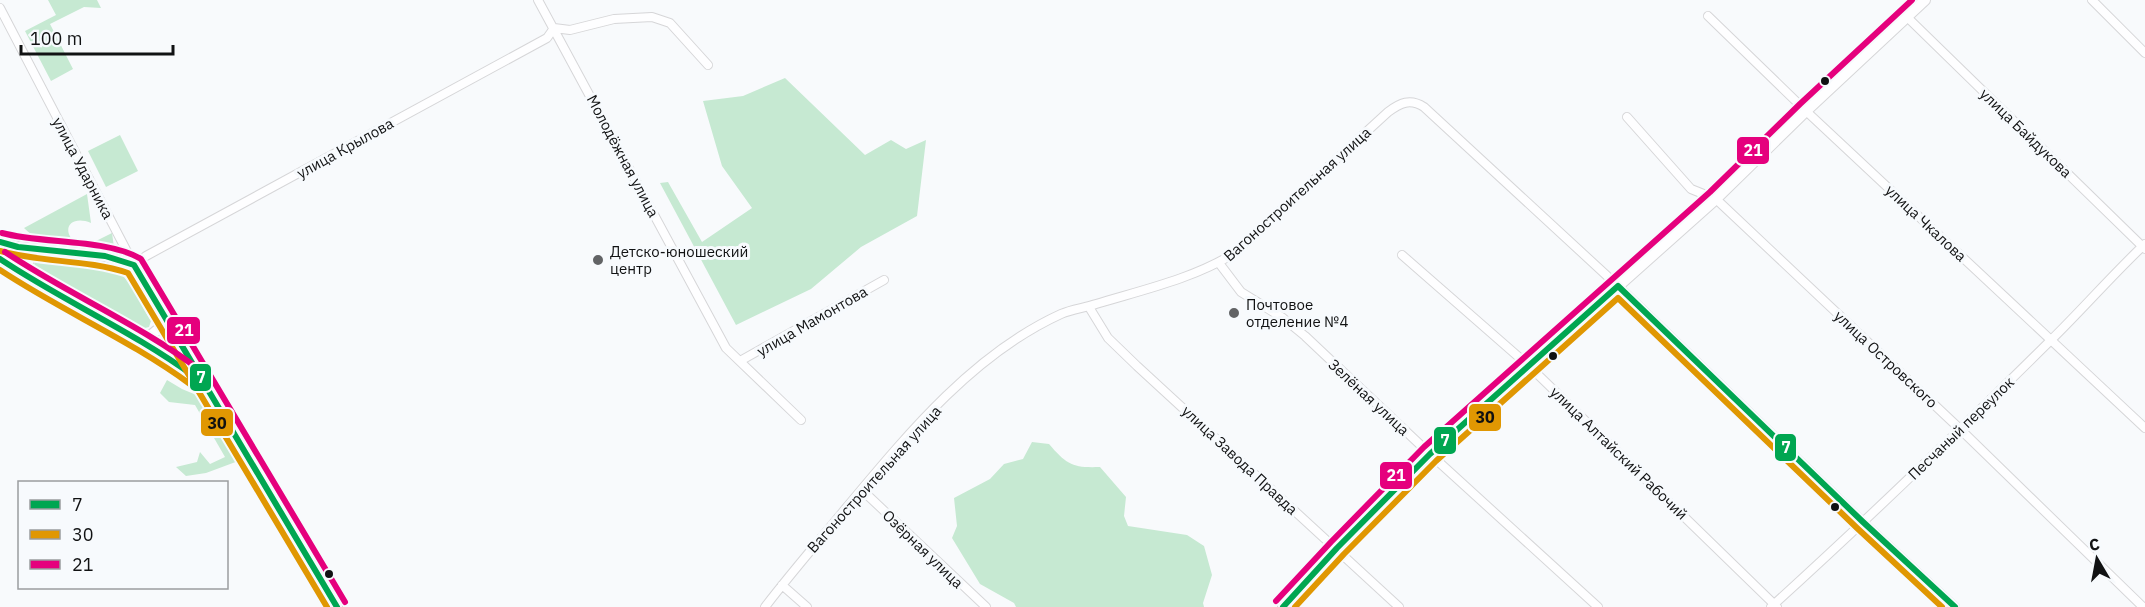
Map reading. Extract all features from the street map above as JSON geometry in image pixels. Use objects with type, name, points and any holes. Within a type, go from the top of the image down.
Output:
[{"type":"street","name":"Молодёжная улица","points":[[538,0],[726,348],[801,420]]},
{"type":"street","points":[[1283,607],[1337,548],[1430,454],[1716,199],[1806,111],[1926,0]]},
{"type":"street","points":[[2092,0],[2145,53]]},
{"type":"street","name":"улица Ударника","points":[[0,8],[134,265],[337,607]]},
{"type":"street","name":"улица Чкалова","points":[[1708,16],[1806,111],[2145,428]]},
{"type":"street","points":[[554,28],[570,30],[614,19],[652,17],[670,22],[708,65]]},
{"type":"street","name":"улица Байдукова","points":[[1907,17],[2144,246]]},
{"type":"street","name":"улица Крылова","points":[[134,265],[146,256],[548,38],[554,28]]},
{"type":"street","name":"Вагоностроительная улица","points":[[765,607],[917,426],[989,359],[1026,332],[1064,313],[1179,279],[1233,255],[1388,112],[1402,103],[1413,102],[1424,107],[1617,286]]},
{"type":"street","name":"улица Островского","points":[[1627,117],[1690,189],[1716,199],[1960,429],[2143,607]]},
{"type":"street","points":[[0,242],[18,247],[105,256],[134,265]]},
{"type":"street","name":"Песчаный переулок","points":[[1774,606],[1960,429],[2144,246]]},
{"type":"street","points":[[38,284],[27,265],[31,254],[47,249]]},
{"type":"street","name":"улица Алтайский Рабочий","points":[[1402,255],[1529,366],[1774,606]]},
{"type":"street","name":"улица Ударника","points":[[0,260],[38,284],[181,364],[208,388]]},
{"type":"street","name":"Зелёная улица","points":[[1219,263],[1241,292],[1282,318],[1305,336],[1598,607]]},
{"type":"street","name":"улица Мамонтова","points":[[740,361],[884,280]]},
{"type":"street","points":[[1617,286],[1954,607]]},
{"type":"street","name":"улица Завода Правда","points":[[1089,307],[1108,338],[1137,366],[1400,607]]},
{"type":"street","points":[[131,334],[150,336],[161,327],[162,310]]},
{"type":"street","name":"Озёрная улица","points":[[862,489],[986,607]]},
{"type":"street","points":[[782,585],[807,607]]},
{"type":"green space","points":[[48,0],[97,0],[101,8],[84,7],[50,24],[73,69],[51,81],[25,31],[56,15]]},
{"type":"green space","points":[[785,78],[865,155],[891,140],[906,149],[926,140],[917,216],[861,247],[811,289],[736,325],[660,183],[668,182],[702,242],[752,208],[722,166],[703,101],[743,96]]},
{"type":"green space","points":[[120,135],[138,171],[106,187],[88,151]]},
{"type":"green space","points":[[87,194],[91,223],[78,221],[70,224],[68,232],[75,243],[36,239],[24,228]]},
{"type":"green space","points":[[112,233],[114,247],[88,245]]},
{"type":"green space","points":[[39,255],[84,259],[107,265],[116,270],[135,293],[151,321],[149,327],[141,329],[35,270],[34,261]]},
{"type":"green space","points":[[167,380],[206,399],[241,460],[206,473],[186,476],[176,467],[197,462],[200,452],[210,464],[225,457],[195,405],[169,402],[160,393]]},
{"type":"green space","points":[[1032,442],[1049,444],[1071,464],[1100,467],[1126,497],[1124,516],[1128,526],[1187,535],[1204,546],[1212,575],[1203,603],[1204,607],[1016,607],[1014,603],[980,584],[952,538],[957,526],[954,498],[990,479],[1004,464],[1023,459]]},
{"type":"transit line","name":"21","points":[[1276,601],[1424,447],[1710,192],[1912,0]]},
{"type":"transit line","name":"21","points":[[2,233],[111,248],[141,259],[345,602]]},
{"type":"transit line","name":"7","points":[[0,242],[18,247],[105,256],[134,265],[337,607]]},
{"type":"transit line","name":"30","points":[[0,251],[32,258],[96,265],[128,273],[327,607]]},
{"type":"transit line","name":"21","points":[[5,252],[53,282],[153,338],[200,370]]},
{"type":"transit line","name":"7","points":[[0,259],[48,289],[148,345],[195,377]]},
{"type":"transit line","name":"30","points":[[0,270],[144,353],[190,384]]},
{"type":"transit line","name":"7","points":[[1283,607],[1337,548],[1430,454],[1618,286],[1863,522],[1955,607]]},
{"type":"transit line","name":"30","points":[[1295,607],[1436,461],[1618,298],[1942,607]]},
{"type":"place","name":"Детско-юношеский центр","points":[[598,260]]},
{"type":"place","name":"Почтовое отделение №4","points":[[1234,313]]}]
